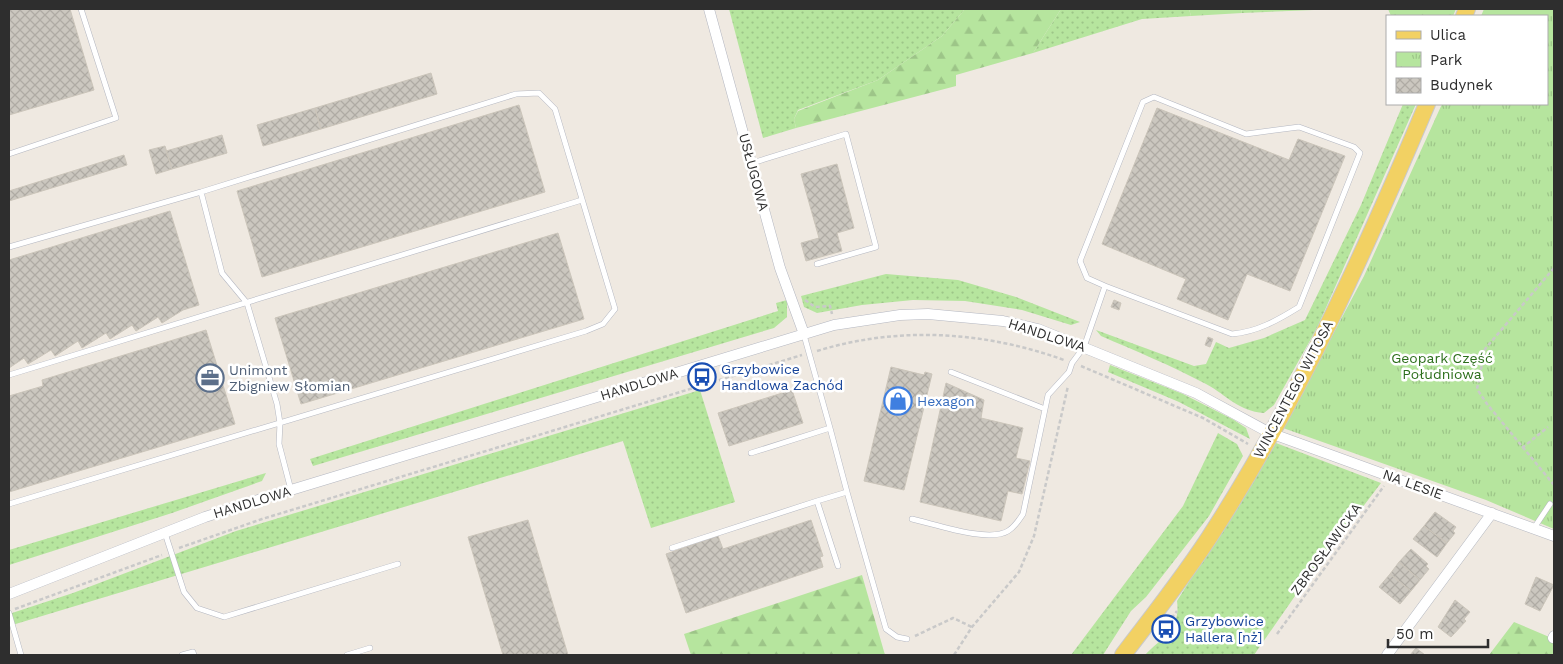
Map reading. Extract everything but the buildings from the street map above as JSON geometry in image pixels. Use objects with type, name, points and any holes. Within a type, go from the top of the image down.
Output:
[{"type":"main road","name":"WINCENTEGO WITOSA","points":[[1123,655],[1210,537],[1270,433],[1370,238],[1427,105]]},
{"type":"street","name":"USŁUGOWA","points":[[709,9],[780,268],[804,334]]},
{"type":"street","name":"HANDLOWA","points":[[9,594],[205,517],[291,490],[834,325],[900,315],[962,316],[1003,321],[1038,330],[1196,393],[1270,433]]},
{"type":"street","name":"NA LESIE","points":[[1270,433],[1554,536]]},
{"type":"street","points":[[1387,655],[1492,514]]},
{"type":"lane","points":[[9,154],[116,118],[81,9]]},
{"type":"lane","points":[[9,247],[201,192],[516,94],[540,93],[555,109],[615,309],[603,324],[586,331],[9,504]]},
{"type":"lane","points":[[1154,97],[1246,134],[1300,127],[1354,147],[1360,153],[1299,307],[1280,319],[1246,333],[1232,334],[1105,286],[1087,278],[1080,261],[1143,102],[1154,97]]},
{"type":"lane","points":[[752,163],[846,134],[876,247],[817,264]]},
{"type":"lane","points":[[201,192],[222,273],[247,303],[277,404],[280,422],[279,444],[291,490]]},
{"type":"lane","points":[[9,375],[582,200]]},
{"type":"lane","points":[[912,519],[986,535],[1007,532],[1015,525],[1023,514],[1048,395],[1069,372],[1072,363],[1084,347],[1105,286]]},
{"type":"lane","points":[[804,334],[886,629],[897,637],[907,639]]},
{"type":"lane","points":[[950,372],[1045,409]]},
{"type":"lane","points":[[751,454],[830,428]]},
{"type":"lane","points":[[672,548],[847,492]]},
{"type":"lane","points":[[817,501],[838,566]]},
{"type":"lane","points":[[1534,528],[1550,504]]},
{"type":"lane","points":[[165,532],[184,592],[197,608],[224,617],[398,564]]},
{"type":"lane","points":[[9,612],[20,654]]},
{"type":"lane","points":[[347,655],[370,648]]},
{"type":"lane","points":[[182,655],[193,652],[194,655]]},
{"type":"path","points":[[1554,268],[1485,349],[1477,389],[1522,448],[1554,485]]},
{"type":"path","points":[[9,612],[171,551],[255,522],[809,353],[866,340],[923,334],[982,338],[1011,344],[1072,363],[1202,418],[1248,444]]},
{"type":"path","points":[[1522,448],[1548,427]]},
{"type":"path","name":"ZBROSŁAWICKA","points":[[1277,634],[1391,476]]},
{"type":"path","points":[[1156,639],[1177,611]]},
{"type":"path","points":[[907,639],[953,618],[972,627]]},
{"type":"green space","points":[[729,9],[965,9],[942,36],[878,80],[798,110],[794,119],[796,128],[763,138]]},
{"type":"green space","points":[[965,9],[1061,9],[1033,53],[956,75],[956,86],[796,128],[794,119],[798,111],[878,80],[942,36]]},
{"type":"green space","points":[[1061,9],[1189,9],[1191,16],[1142,19],[1033,53]]},
{"type":"green space","points":[[1189,9],[1241,9],[1242,13],[1191,16]]},
{"type":"green space","points":[[1241,9],[1339,9],[1242,13]]},
{"type":"green space","points":[[1388,9],[1456,9],[1453,15],[1391,15]]},
{"type":"green space","name":"Geopark Część Południowa","points":[[1484,9],[1554,9],[1554,529],[1486,500],[1283,428],[1364,276],[1442,105],[1548,105],[1548,15],[1481,15]]},
{"type":"green space","points":[[1403,105],[1416,105],[1317,328],[1274,405],[1264,413],[1255,412],[1240,406],[1206,384],[1101,336],[1096,330],[1194,366],[1206,364],[1216,342],[1229,348],[1264,338],[1305,320],[1361,205]]},
{"type":"green space","points":[[886,274],[958,280],[1016,297],[1080,322],[1071,325],[1022,310],[965,301],[913,300],[862,305],[817,313],[804,307],[801,296]]},
{"type":"green space","points":[[787,300],[787,317],[774,328],[313,466],[310,459],[778,311],[776,303]]},
{"type":"green space","points":[[1110,365],[1183,394],[1234,420],[1246,428],[1250,439],[1179,402],[1108,372]]},
{"type":"green space","points":[[700,390],[735,502],[651,528],[623,441],[9,626],[9,614],[73,593],[236,531]]},
{"type":"green space","points":[[1218,433],[1237,444],[1243,456],[1209,516],[1146,597],[1131,611],[1103,655],[1071,655],[1183,506]]},
{"type":"green space","points":[[1276,443],[1381,483],[1295,596],[1254,655],[1145,655],[1173,626],[1176,619],[1177,601]]},
{"type":"green space","points":[[266,473],[262,481],[172,513],[9,565],[9,550]]},
{"type":"green space","points":[[862,575],[885,655],[691,655],[684,634]]},
{"type":"green space","points":[[1514,622],[1554,639],[1554,655],[1489,655]]},
{"type":"place","name":"Grzybowice Handlowa Zachód","points":[[702,377]]},
{"type":"place","name":"Unimont Zbigniew Słomian","points":[[210,378]]},
{"type":"place","name":"Hexagon","points":[[898,401]]},
{"type":"place","name":"Grzybowice Hallera [nż]","points":[[1166,629]]}]
